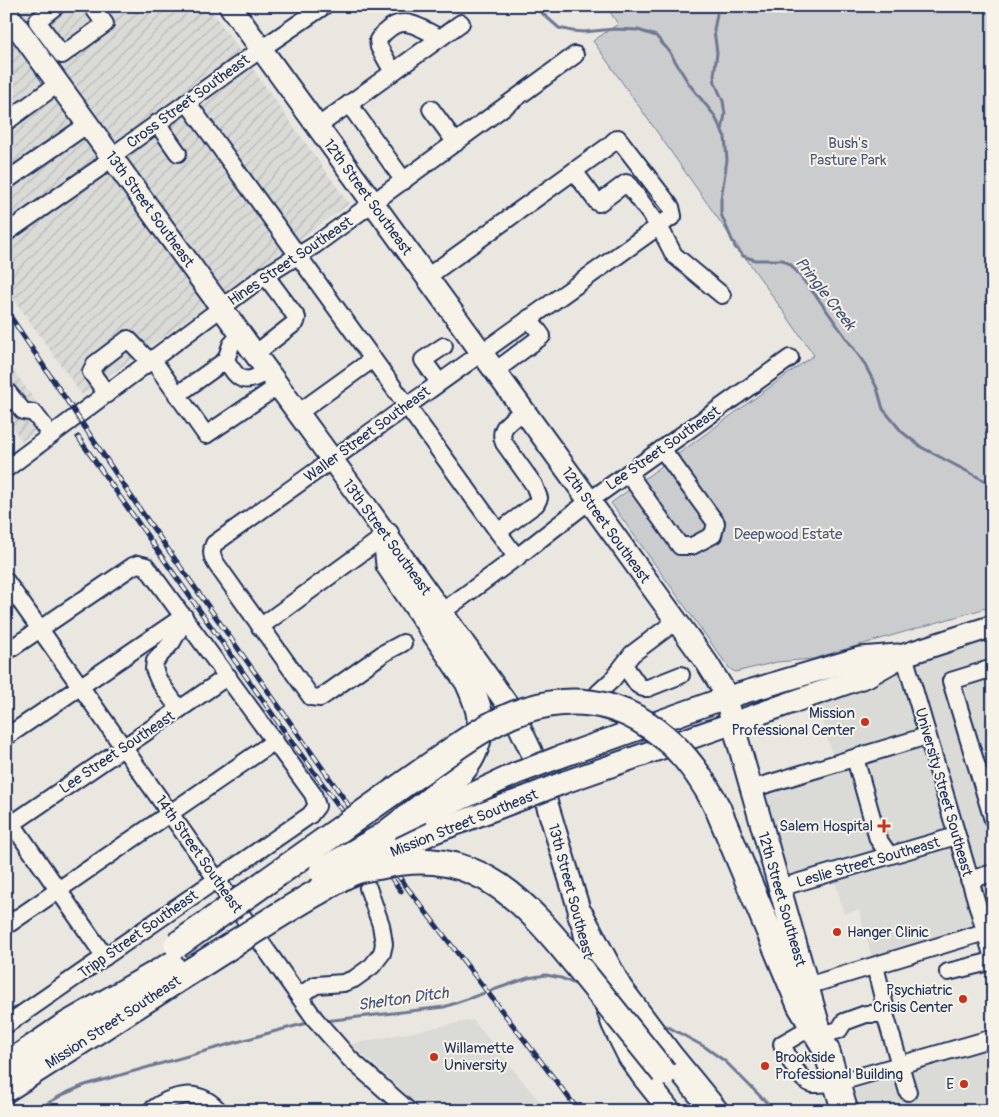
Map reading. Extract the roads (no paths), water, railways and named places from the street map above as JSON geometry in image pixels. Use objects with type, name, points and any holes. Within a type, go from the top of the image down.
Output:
[{"type":"highway","name":"Mission Street Southeast","points":[[6,1066],[63,1027],[186,957],[304,881],[383,836],[423,820],[471,760],[478,737],[480,717],[475,698],[468,682],[389,565],[386,535]]},
{"type":"highway","points":[[186,957],[460,744],[501,720],[539,706],[569,702],[593,704],[624,712],[641,720],[678,748],[691,764],[718,809],[800,1005],[820,1035]]},
{"type":"highway","points":[[362,880],[408,861],[427,860],[464,868],[497,884],[517,899],[534,916],[667,1065],[715,1111]]},
{"type":"highway","name":"Mission Street Southeast","points":[[6,1089],[186,957],[291,908],[362,880]]},
{"type":"highway","points":[[580,916],[601,972],[633,1008],[694,1111]]},
{"type":"highway","name":"12th Street Southeast","points":[[820,1035],[845,1111]]},
{"type":"main road","name":"12th Street Southeast","points":[[230,6],[589,500],[723,689],[820,1035]]},
{"type":"main road","name":"13th Street Southeast","points":[[6,12],[241,334],[268,364],[298,413],[331,460],[512,711],[531,750],[580,916]]},
{"type":"main road","name":"Mission Street Southeast","points":[[423,820],[524,798],[867,676],[904,655],[993,626]]},
{"type":"main road","name":"Mission Street Southeast","points":[[362,880],[423,820],[516,774],[725,698],[860,658],[904,655]]},
{"type":"main road","name":"13th Street Southeast","points":[[601,972],[613,1024],[629,1057],[670,1111]]},
{"type":"street","points":[[56,6],[37,21],[62,55],[105,24],[92,6]]},
{"type":"street","name":"Cross Street Southeast","points":[[6,233],[98,169],[112,156],[157,123],[324,6]]},
{"type":"street","points":[[393,72],[379,47],[378,40],[385,31],[397,23],[407,22],[420,26],[440,38]]},
{"type":"street","points":[[317,127],[461,23]]},
{"type":"street","name":"Hines Street Southeast","points":[[6,469],[265,275],[314,246],[575,55]]},
{"type":"street","points":[[6,122],[59,83]]},
{"type":"street","points":[[187,102],[516,558]]},
{"type":"street","points":[[349,104],[404,181]]},
{"type":"street","points":[[432,109],[456,142]]},
{"type":"street","points":[[157,123],[178,153]]},
{"type":"street","points":[[6,182],[88,124]]},
{"type":"street","name":"Waller Street Southeast","points":[[403,643],[384,653],[326,694],[314,698],[308,694],[212,558],[212,548],[214,544],[406,405],[673,216],[670,206],[616,139],[574,171]]},
{"type":"street","points":[[427,277],[574,171],[596,202],[599,203],[626,183],[628,184],[659,226],[674,255],[722,295]]},
{"type":"street","points":[[226,360],[236,376],[246,381],[255,379],[268,364],[296,322],[297,318],[265,275]]},
{"type":"street","points":[[494,371],[542,336],[529,318]]},
{"type":"street","points":[[177,395],[226,360],[231,345],[241,334]]},
{"type":"street","points":[[107,394],[91,372],[94,364],[128,339],[150,360],[206,435],[268,364]]},
{"type":"street","points":[[439,382],[423,360],[444,346]]},
{"type":"street","name":"Lee Street Southeast","points":[[442,612],[516,558],[589,500],[790,358]]},
{"type":"street","points":[[298,413],[372,359]]},
{"type":"street","points":[[6,390],[23,411],[34,413],[51,435]]},
{"type":"street","points":[[498,532],[536,504],[539,498],[534,485],[501,436],[503,429],[508,423],[524,411]]},
{"type":"street","points":[[628,473],[680,546],[692,546],[713,534],[716,523],[662,449]]},
{"type":"street","points":[[260,628],[386,535]]},
{"type":"street","points":[[6,652],[133,566],[142,564],[149,569],[275,741],[6,926]]},
{"type":"street","name":"14th Street Southeast","points":[[6,581],[301,999],[330,1037],[350,1059],[409,1111]]},
{"type":"street","points":[[6,737],[185,618]]},
{"type":"street","points":[[179,709],[159,681],[154,669],[155,661],[172,642],[185,618]]},
{"type":"street","points":[[598,693],[632,654],[676,621]]},
{"type":"street","name":"University Street Southeast","points":[[904,655],[993,960]]},
{"type":"street","points":[[624,665],[638,685],[643,688],[648,688],[681,675]]},
{"type":"street","points":[[993,668],[951,681],[993,820]]},
{"type":"street","name":"Lee Street Southeast","points":[[8,822],[228,676]]},
{"type":"street","points":[[751,790],[927,736]]},
{"type":"street","name":"Tripp Street Southeast","points":[[6,1025],[314,813],[317,806],[313,794],[275,741]]},
{"type":"street","points":[[855,758],[878,840],[889,855]]},
{"type":"street","points":[[8,822],[105,957]]},
{"type":"street","name":"Leslie Street Southeast","points":[[779,888],[956,836]]},
{"type":"street","points":[[970,880],[993,873]]},
{"type":"street","points":[[301,999],[322,984],[342,983],[354,979],[372,966],[384,949],[380,925],[362,880]]},
{"type":"street","points":[[807,986],[985,932]]},
{"type":"street","points":[[948,972],[993,960]]},
{"type":"street","points":[[875,966],[886,1010],[885,1014],[908,1092]]},
{"type":"street","points":[[885,1014],[866,1014],[844,1022],[839,1030],[782,1044],[789,1060],[801,1076],[811,1084],[837,1083],[993,1038]]},
{"type":"street","points":[[150,1111],[164,1101],[186,1094],[196,1096],[213,1104],[219,1111]]},
{"type":"waterway","name":"Pringle Creek","points":[[423,6],[432,10],[454,6]]},
{"type":"waterway","name":"Pringle Creek","points":[[534,6],[559,28],[584,32],[614,29],[638,30],[656,36],[669,51],[689,84],[714,115],[725,137],[727,160],[721,199],[721,214],[735,247],[743,256],[755,260],[783,260],[791,265],[817,297],[864,363],[877,388],[883,409],[902,432],[921,447],[993,485]]},
{"type":"waterway","points":[[717,14],[714,30],[717,53],[714,75],[715,83],[723,101],[725,114],[722,130]]},
{"type":"waterway","name":"Shelton Ditch","points":[[325,1021],[444,1007],[528,978],[546,975],[561,978],[578,985]]},
{"type":"waterway","name":"Shelton Ditch","points":[[34,1111],[64,1094],[85,1085],[311,1022]]},
{"type":"waterway","name":"Shelton Ditch","points":[[659,1022],[705,1047],[726,1062],[775,1111]]},
{"type":"railway","points":[[6,310],[141,511],[402,881],[579,1111]]},
{"type":"railway","points":[[78,437],[294,745],[401,891]]},
{"type":"place","name":"Mission Professional Center","points":[[865,722]]},
{"type":"place","name":"Salem Hospital","points":[[884,826]]},
{"type":"place","name":"Hanger Clinic","points":[[837,932]]},
{"type":"place","name":"Psychiatric Crisis Center","points":[[963,999]]},
{"type":"place","name":"Willamette University","points":[[434,1057]]},
{"type":"place","name":"Brookside Professional Building","points":[[765,1066]]},
{"type":"place","name":"E","points":[[964,1084]]},
{"type":"park label","name":"Bush's Pasture Park","points":[[848,152]]},
{"type":"park label","name":"Deepwood Estate","points":[[788,534]]}]
